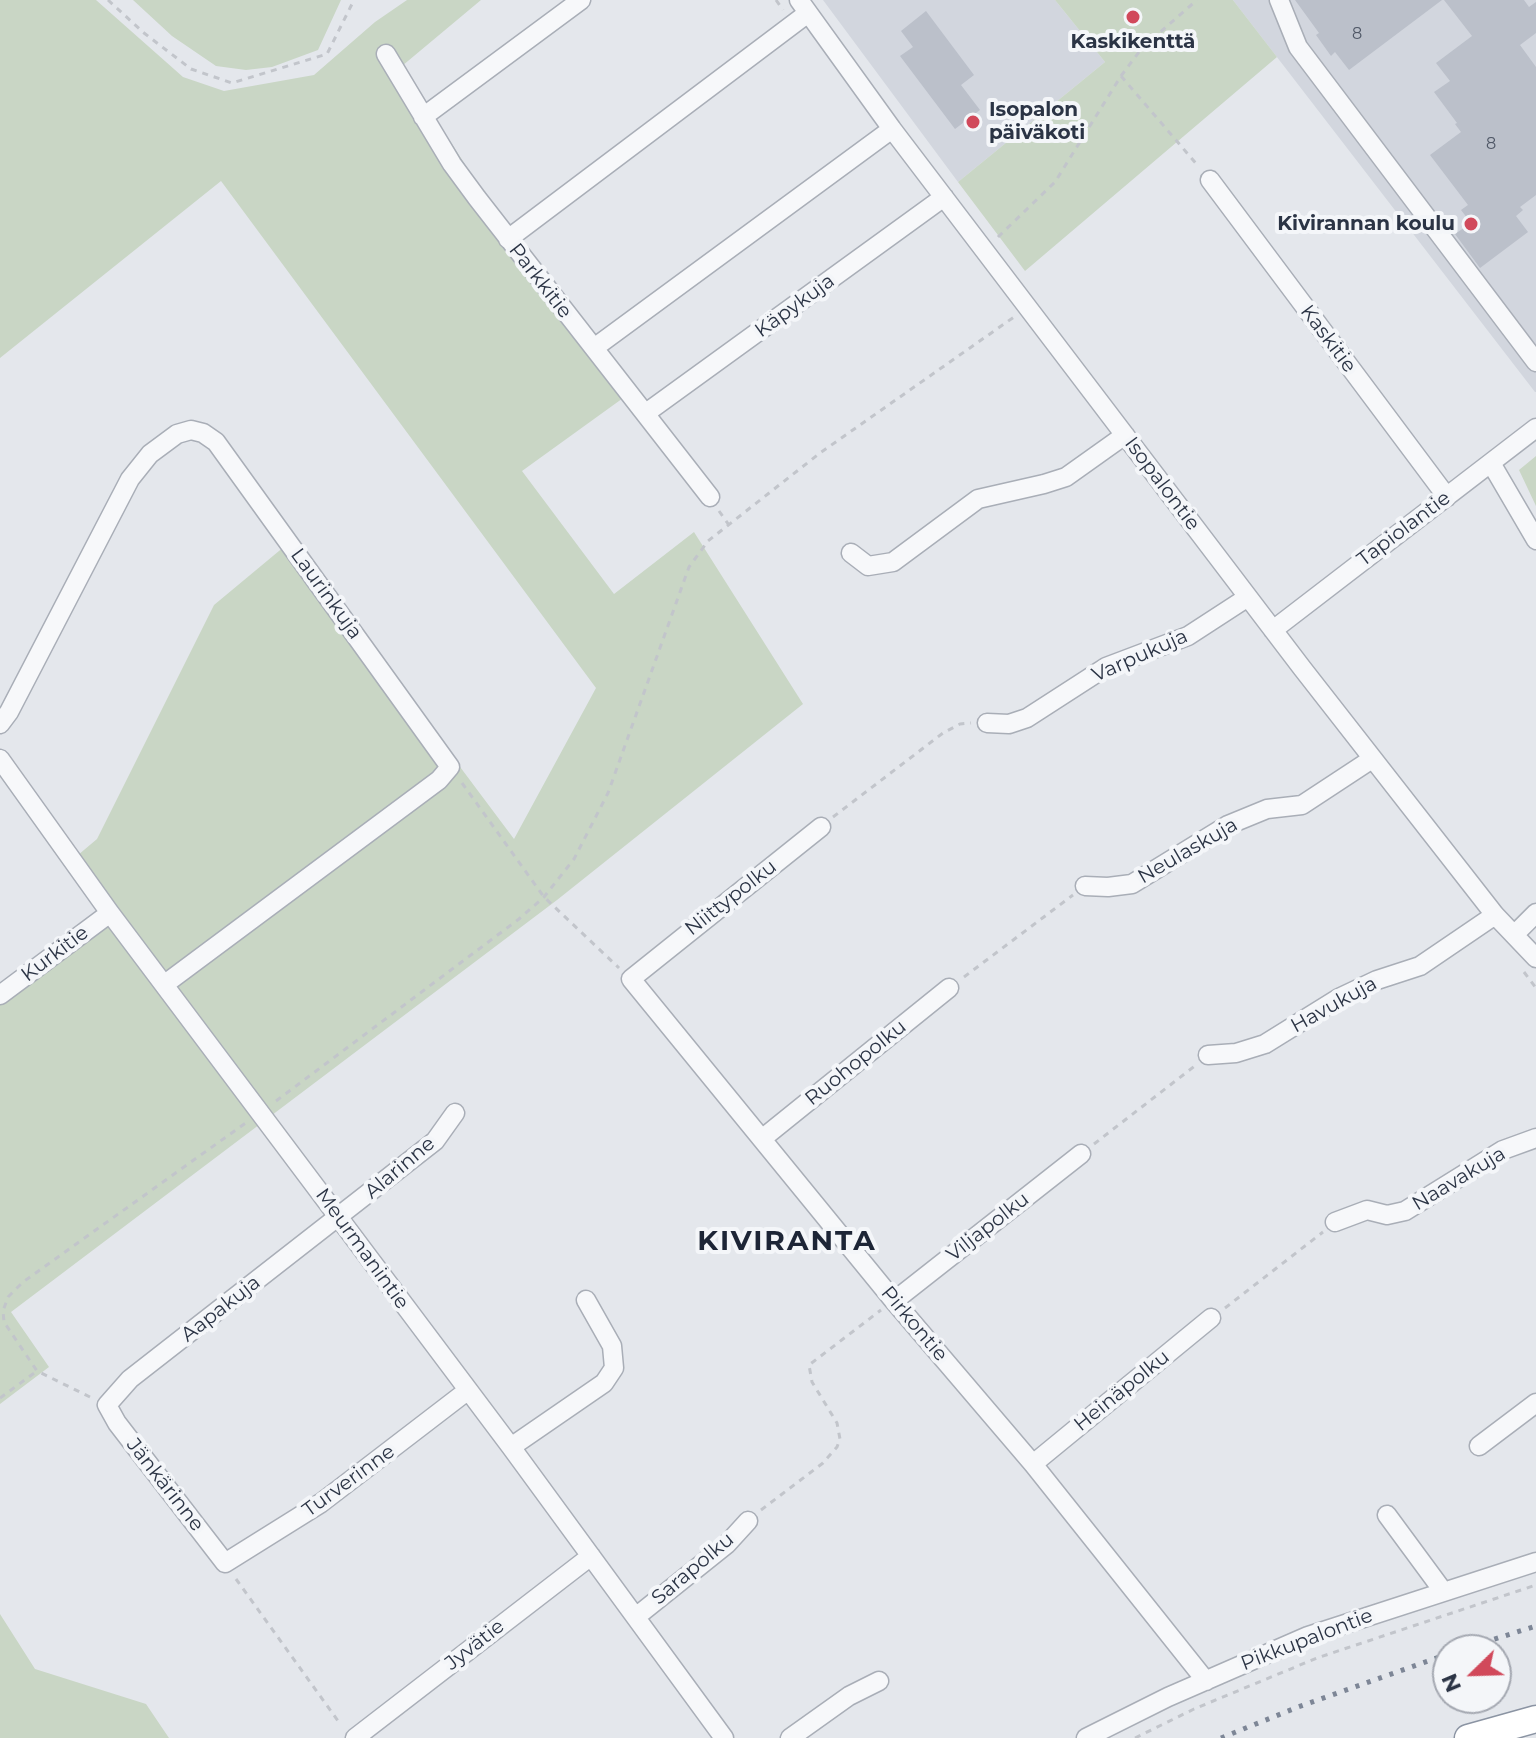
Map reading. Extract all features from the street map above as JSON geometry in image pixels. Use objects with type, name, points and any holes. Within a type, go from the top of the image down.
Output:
[{"type":"highway","points":[[1468,1738],[1536,1719]]},
{"type":"street","points":[[423,117],[581,0]]},
{"type":"street","points":[[1279,0],[1298,47],[1536,362]]},
{"type":"street","points":[[508,239],[803,6]]},
{"type":"street","name":"Isopalontie","points":[[803,6],[892,129],[1372,759],[1495,915],[1536,958]]},
{"type":"street","name":"Parkkitie","points":[[386,54],[452,164],[710,497]]},
{"type":"street","points":[[594,348],[892,129]]},
{"type":"street","name":"Kaskitie","points":[[1210,180],[1447,497]]},
{"type":"street","name":"Käpykuja","points":[[646,413],[944,197]]},
{"type":"street","name":"Tapiolantie","points":[[1273,630],[1536,428]]},
{"type":"street","name":"Laurinkuja","points":[[1,724],[130,479],[150,454],[177,434],[191,430],[203,433],[216,442],[450,767]]},
{"type":"street","points":[[851,553],[868,566],[893,562],[978,499],[1066,477],[1125,435]]},
{"type":"street","points":[[1491,463],[1536,540]]},
{"type":"street","name":"Varpukuja","points":[[987,723],[1009,724],[1027,718],[1106,667],[1188,636],[1248,597]]},
{"type":"street","name":"Meurmanintie","points":[[0,759],[110,913],[637,1616],[724,1738]]},
{"type":"street","name":"Neulaskuja","points":[[1085,886],[1132,884],[1228,825],[1267,809],[1302,805],[1372,759]]},
{"type":"street","points":[[165,984],[439,780],[450,767]]},
{"type":"street","name":"Niittypolku","points":[[637,974],[821,827]]},
{"type":"street","name":"Kurkitie","points":[[0,995],[110,913]]},
{"type":"street","points":[[1515,934],[1536,913]]},
{"type":"street","name":"Havukuja","points":[[1208,1055],[1236,1053],[1265,1044],[1339,998],[1377,980],[1420,966],[1495,915]]},
{"type":"street","name":"Pirkontie","points":[[637,974],[894,1301],[1033,1464],[1206,1681]]},
{"type":"street","name":"Ruohopolku","points":[[763,1138],[949,988]]},
{"type":"street","name":"Alarinne","points":[[339,1217],[435,1141],[455,1113]]},
{"type":"street","name":"Naavakuja","points":[[1335,1222],[1367,1210],[1387,1215],[1405,1211],[1503,1150],[1536,1138]]},
{"type":"street","name":"Viljapolku","points":[[894,1301],[1081,1154]]},
{"type":"street","name":"Aapakuja","points":[[107,1405],[130,1379],[339,1217]]},
{"type":"street","points":[[511,1447],[604,1383],[614,1368],[612,1346],[586,1300]]},
{"type":"street","name":"Heinäpolku","points":[[1033,1464],[1211,1318]]},
{"type":"street","name":"Turverinne","points":[[225,1563],[321,1503],[467,1391]]},
{"type":"street","points":[[1479,1446],[1536,1403]]},
{"type":"street","name":"Jänkärinne","points":[[107,1405],[117,1423],[225,1563]]},
{"type":"street","points":[[1387,1515],[1443,1591]]},
{"type":"street","name":"Sarapolku","points":[[637,1616],[727,1544],[748,1521]]},
{"type":"street","name":"Jyvätie","points":[[352,1733],[591,1556]]},
{"type":"street","name":"Pikkupalontie","points":[[1086,1738],[1308,1636],[1536,1562]]},
{"type":"street","points":[[790,1738],[849,1696],[879,1681]]},
{"type":"path","points":[[108,0],[191,69],[232,83],[327,54],[354,0]]},
{"type":"path","points":[[984,248],[1055,182],[1142,48],[1197,0]]},
{"type":"path","points":[[1121,76],[1210,180]]},
{"type":"path","points":[[107,1405],[37,1371],[4,1322],[3,1311],[8,1297],[23,1282],[261,1112],[544,897],[574,859],[594,825],[689,567],[697,553],[820,453],[1029,307]]},
{"type":"path","points":[[821,827],[943,733],[960,724],[987,723]]},
{"type":"path","points":[[450,767],[544,897],[637,974]]},
{"type":"path","points":[[949,988],[1085,886]]},
{"type":"path","points":[[1081,1154],[1208,1055]]},
{"type":"path","points":[[1211,1318],[1335,1222]]},
{"type":"path","points":[[748,1521],[823,1463],[837,1447],[840,1439],[837,1423],[812,1382],[809,1365],[894,1301]]},
{"type":"path","points":[[0,1398],[37,1371]]},
{"type":"path","points":[[225,1563],[352,1733]]},
{"type":"path","points":[[1135,1738],[1194,1709],[1317,1658],[1536,1585]]},
{"type":"shaded area","name":"Isopalon päiväkoti","points":[[823,0],[1055,0],[1105,62],[958,182]]},
{"type":"shaded area","name":"Kivirannan koulu","points":[[1233,0],[1536,0],[1536,392],[1535,392]]},
{"type":"green space","points":[[0,0],[96,0],[183,77],[224,91],[314,75],[375,22],[407,0],[481,0],[402,66],[482,191],[637,388],[522,471],[614,594],[694,532],[803,704],[557,900],[11,1312],[49,1367],[0,1404],[0,989],[100,914],[65,866],[97,839],[214,605],[291,541],[514,839],[596,688],[221,181],[0,358]]},
{"type":"green space","points":[[133,0],[341,0],[318,50],[272,67],[246,70],[216,66],[172,36]]},
{"type":"green space","points":[[1055,0],[1233,0],[1277,57],[1025,271],[958,182],[1105,62]]},
{"type":"green space","points":[[1536,456],[1536,506],[1519,470]]},
{"type":"green space","points":[[0,1614],[35,1669],[146,1704],[169,1738],[0,1738]]},
{"type":"building","points":[[1295,0],[1442,0],[1349,70],[1335,52],[1331,56]]},
{"type":"building","points":[[1444,0],[1524,0],[1529,7],[1536,2],[1536,33],[1520,45],[1536,67],[1536,195],[1520,207],[1523,210],[1516,216],[1528,232],[1480,268],[1455,234],[1471,223],[1461,210],[1468,205],[1430,155],[1461,132],[1434,92],[1450,81],[1436,63],[1472,36]]},
{"type":"building","points":[[926,11],[974,75],[961,85],[980,110],[955,129],[900,56],[913,47],[901,31]]},
{"type":"railway","points":[[1511,1634],[1536,1626]]},
{"type":"railway","points":[[1221,1738],[1432,1660]]},
{"type":"place","name":"Kaskikenttä","points":[[1133,17]]},
{"type":"place","name":"Isopalon päiväkoti","points":[[973,122]]},
{"type":"place","name":"Kivirannan koulu","points":[[1471,224]]},
{"type":"district","name":"KIVIRANTA","points":[[787,1242]]}]
